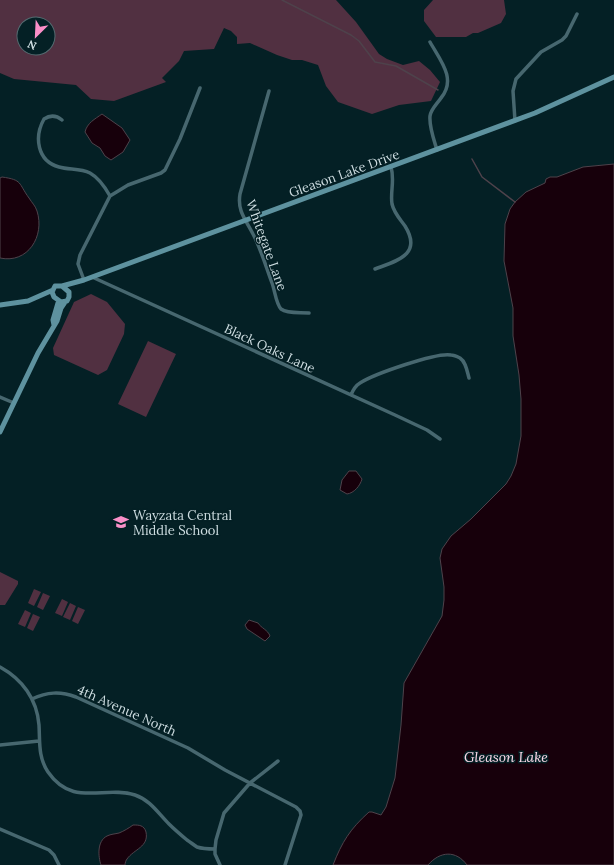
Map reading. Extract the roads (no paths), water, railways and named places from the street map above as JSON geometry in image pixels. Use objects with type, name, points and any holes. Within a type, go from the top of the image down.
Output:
[{"type":"main road","name":"Gleason Lake Drive","points":[[62,286],[81,281],[515,121],[614,76]]},
{"type":"main road","name":"Gleason Lake Drive","points":[[69,292],[81,281]]},
{"type":"main road","points":[[0,432],[38,353],[57,321],[61,308],[70,297],[69,292],[62,286],[55,286],[53,292],[58,301],[58,307],[53,320],[54,325]]},
{"type":"main road","points":[[0,305],[28,301],[37,296],[53,292]]},
{"type":"main road","points":[[58,301],[65,302]]},
{"type":"street","points":[[515,121],[513,91],[516,79],[541,52],[562,40],[566,36],[577,14]]},
{"type":"street","points":[[430,42],[448,74],[449,80],[446,91],[430,116],[430,122],[437,150]]},
{"type":"street","points":[[81,281],[78,264],[80,255],[110,196],[122,188],[165,170],[180,139],[200,88]]},
{"type":"street","name":"Whitegate Lane","points":[[269,91],[240,194],[240,205],[245,221],[253,234],[275,292],[279,307],[286,312],[308,314]]},
{"type":"street","points":[[62,120],[55,116],[44,119],[38,132],[38,139],[42,153],[52,164],[58,167],[78,169],[91,174],[101,182],[110,196]]},
{"type":"street","points":[[375,269],[404,258],[409,248],[409,235],[393,206],[393,176],[391,167]]},
{"type":"street","name":"Black Oaks Lane","points":[[91,277],[427,430],[440,439]]},
{"type":"street","points":[[351,395],[355,386],[376,375],[419,360],[444,355],[452,355],[460,358],[467,369],[469,378]]},
{"type":"street","points":[[0,397],[14,403]]},
{"type":"street","points":[[0,667],[22,683],[32,699],[39,724],[40,755],[52,777],[64,786],[82,793],[117,792],[135,794],[150,803],[176,831],[197,846],[215,849]]},
{"type":"street","name":"4th Avenue North","points":[[32,699],[52,693],[68,694],[76,697],[188,748],[225,770],[296,807],[300,811],[301,815],[286,865]]},
{"type":"street","points":[[0,745],[39,741]]},
{"type":"street","points":[[220,865],[215,854],[215,849],[216,840],[224,814],[250,783],[278,761]]},
{"type":"street","points":[[0,829],[49,850],[54,855],[59,865]]},
{"type":"water","points":[[102,114],[122,128],[130,140],[123,152],[111,160],[105,156],[100,148],[92,143],[85,132],[89,124]]},
{"type":"water","name":"Gleason Lake","points":[[614,164],[614,865],[467,865],[458,857],[448,854],[438,857],[428,865],[333,865],[343,843],[357,824],[369,812],[381,815],[386,807],[395,778],[404,683],[442,616],[444,587],[440,558],[442,549],[451,536],[471,519],[506,484],[516,464],[521,436],[521,399],[513,336],[513,308],[504,261],[505,224],[510,209],[526,192],[545,183],[546,179],[550,177],[557,177],[583,167]]},
{"type":"water","points":[[0,178],[14,179],[19,183],[35,207],[39,220],[39,230],[32,246],[19,257],[10,259],[0,258]]},
{"type":"water","points":[[349,471],[356,471],[362,479],[356,489],[347,494],[340,490],[342,480]]},
{"type":"water","points":[[249,620],[258,623],[268,632],[270,636],[265,641],[247,629],[245,625]]},
{"type":"water","points":[[133,825],[144,828],[146,837],[143,844],[126,860],[125,865],[101,865],[99,849],[101,841],[108,835],[119,833]]},
{"type":"waterway","points":[[282,0],[351,35],[359,41],[375,62],[396,66],[438,90]]},
{"type":"waterway","points":[[472,159],[482,177],[515,202]]},
{"type":"place","name":"Wayzata Central Middle School","points":[[121,522]]}]
